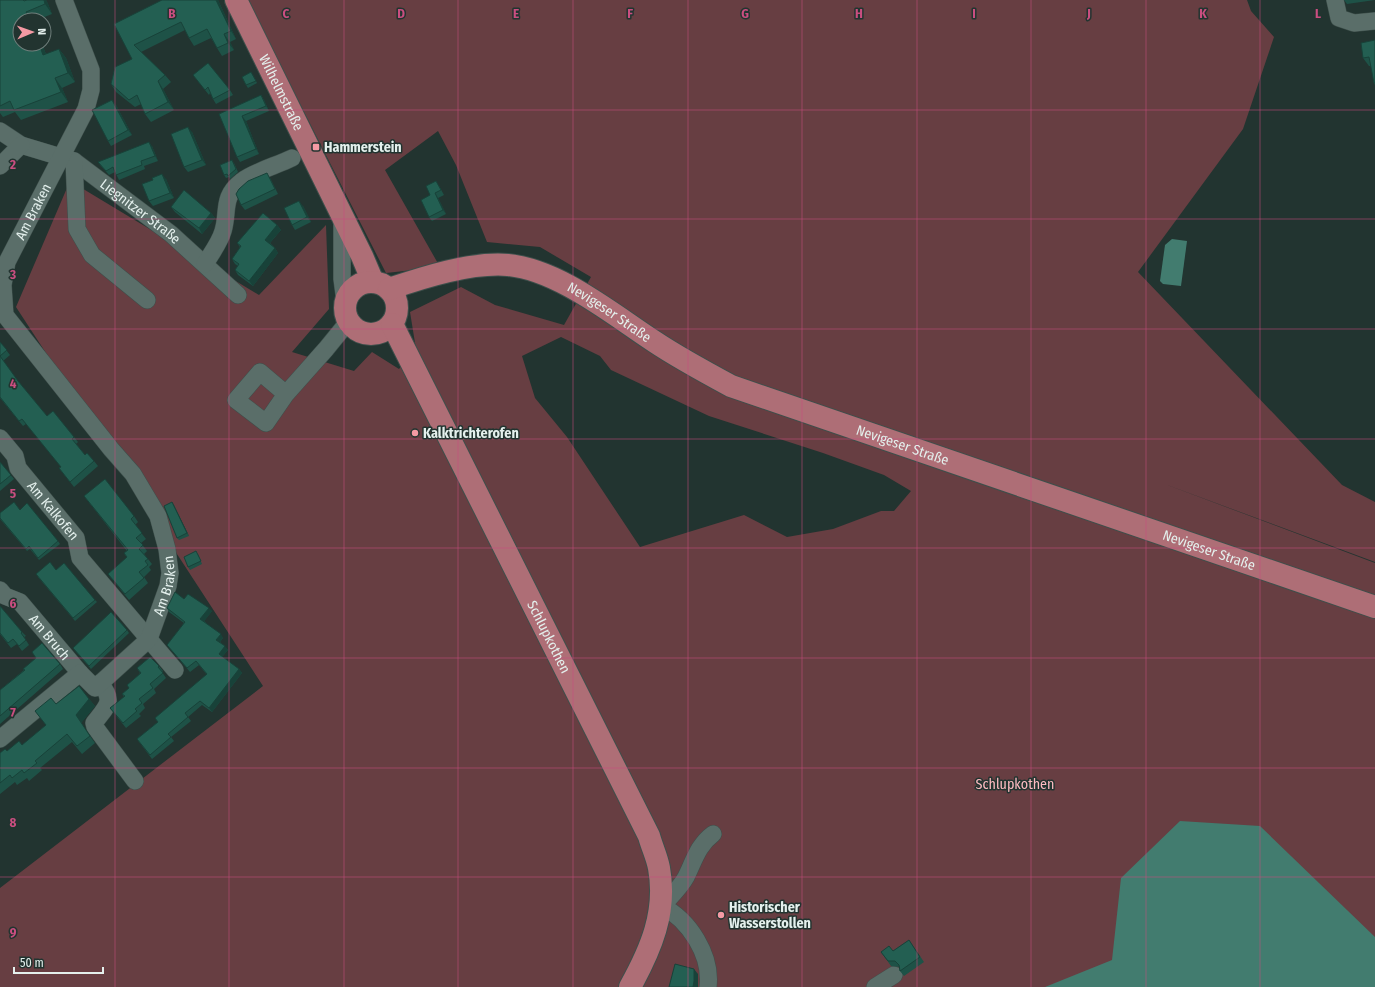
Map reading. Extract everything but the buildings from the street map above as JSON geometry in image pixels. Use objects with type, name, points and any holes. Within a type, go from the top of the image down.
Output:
[{"type":"main road","name":"Wilhelmstraße","points":[[236,0],[345,223],[376,306]]},
{"type":"main road","name":"Nevigeser Straße","points":[[376,306],[434,278],[479,266],[506,265],[543,273],[572,287],[673,354],[731,386],[1375,607]]},
{"type":"main road","name":"Schlupkothen","points":[[376,306],[389,341],[416,374],[649,836],[659,867],[662,906],[657,929],[646,958],[630,987]]},
{"type":"street","points":[[64,0],[91,70],[91,90],[86,109],[67,159],[77,229],[92,255],[147,300]]},
{"type":"street","points":[[1335,0],[1338,18],[1354,23],[1375,21]]},
{"type":"street","name":"Liegnitzer Straße","points":[[0,131],[21,145],[67,159],[165,229],[206,264],[238,295]]},
{"type":"street","points":[[0,166],[21,145]]},
{"type":"street","points":[[206,264],[223,231],[225,211],[231,192],[242,181],[292,158]]},
{"type":"street","name":"Am Braken","points":[[67,159],[7,262],[3,285],[3,315],[111,450],[133,474],[158,516],[167,549],[170,573],[168,586],[149,639],[100,683]]},
{"type":"street","points":[[286,394],[326,349],[345,341],[376,306],[342,279],[345,223]]},
{"type":"street","name":"Am Kalkofen","points":[[0,438],[14,456],[18,468],[76,538],[80,558],[175,670]]},
{"type":"street","name":"Am Bruch","points":[[0,590],[5,596],[20,602],[80,673]]},
{"type":"street","points":[[0,739],[80,673],[95,688],[100,683],[108,692],[108,704],[94,723],[95,727],[135,780]]},
{"type":"street","name":"Schlupkothen","points":[[662,906],[679,887],[700,847],[712,834]]},
{"type":"street","points":[[662,906],[680,918],[693,935],[704,958],[708,971],[708,987]]},
{"type":"street","points":[[875,987],[894,975]]},
{"type":"green space","points":[[247,0],[1247,0],[1251,11],[1274,37],[1243,129],[1138,272],[1342,485],[1375,502],[1375,562],[1162,483],[1375,563],[1375,987],[0,987],[0,888],[263,686],[16,307],[70,181],[259,295],[326,225],[329,309],[292,352],[354,371],[372,352],[399,369],[416,349],[410,312],[461,287],[495,305],[564,325],[591,277],[540,247],[487,242],[456,165],[438,131],[385,170],[440,267],[386,273]],"holes":[[[561,337],[600,356],[611,370],[709,416],[823,453],[884,475],[911,491],[894,511],[881,511],[833,529],[787,537],[744,515],[640,547],[567,437],[535,398],[522,356]]]},
{"type":"shaded area","points":[[1172,239],[1187,241],[1181,286],[1163,284],[1160,281],[1165,245]]},
{"type":"shaded area","points":[[1180,821],[1260,826],[1375,937],[1375,987],[1045,987],[1112,960],[1121,878]]},
{"type":"place","name":"Hammerstein","points":[[316,147]]},
{"type":"place","name":"Kalktrichterofen","points":[[415,433]]},
{"type":"place","name":"Historischer Wasserstollen","points":[[721,915]]}]
